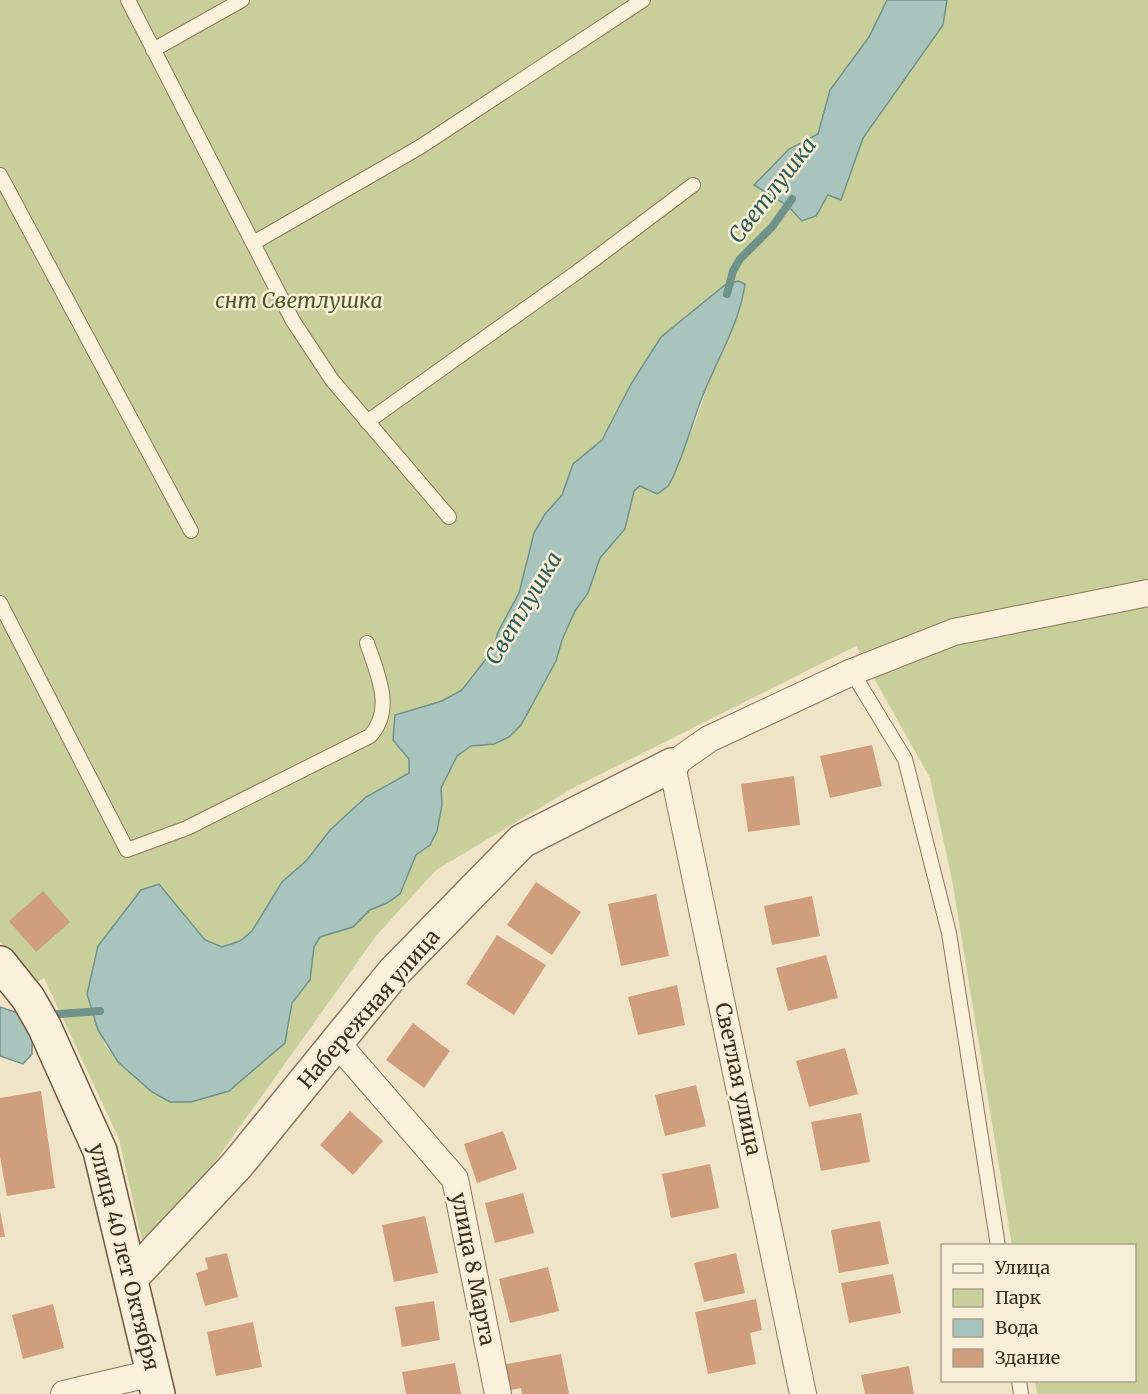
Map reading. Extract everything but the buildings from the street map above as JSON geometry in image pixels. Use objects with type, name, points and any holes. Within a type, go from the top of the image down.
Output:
[{"type":"street","points":[[672,765],[709,739],[852,672],[954,632],[1148,593]]},
{"type":"street","name":"Набережная улица","points":[[131,1278],[237,1165],[394,972],[522,841],[672,765]]},
{"type":"street","name":"Светлая улица","points":[[672,765],[803,1394]]},
{"type":"street","name":"улица 40 лет Октября","points":[[0,963],[28,998],[44,1026],[100,1151],[155,1384]]},
{"type":"street","name":"улица 8 Марта","points":[[337,1043],[455,1179],[498,1394]]},
{"type":"street","points":[[64,1394],[155,1384]]},
{"type":"lane","points":[[128,0],[255,242],[293,321],[332,380],[449,517]]},
{"type":"lane","points":[[153,50],[242,0]]},
{"type":"lane","points":[[255,242],[420,147],[643,0]]},
{"type":"lane","points":[[0,175],[191,531]]},
{"type":"lane","points":[[367,422],[580,270],[693,185]]},
{"type":"lane","points":[[0,603],[127,850],[186,828],[370,736],[379,726],[384,694],[367,642]]},
{"type":"lane","points":[[852,672],[905,759],[908,770],[949,933],[998,1244]]},
{"type":"green space","name":"снт Светлушка","points":[[0,0],[887,0],[869,37],[830,90],[818,134],[789,149],[755,185],[788,206],[802,221],[816,216],[828,195],[841,199],[863,138],[943,25],[947,0],[1148,0],[1148,1394],[1037,1394],[1035,1382],[1136,1382],[1136,1244],[1012,1244],[952,880],[930,778],[856,646],[573,788],[436,870],[376,936],[192,1194],[143,1245],[119,1139],[44,978],[37,982],[0,942]],"holes":[[[745,284],[734,325],[717,358],[695,423],[668,486],[640,486],[634,491],[625,529],[600,558],[588,593],[575,611],[562,640],[556,661],[521,725],[493,744],[471,746],[457,756],[441,788],[442,805],[424,850],[416,855],[387,903],[370,910],[353,927],[320,937],[314,946],[310,980],[292,1003],[289,1030],[259,1064],[229,1091],[191,1102],[170,1102],[152,1092],[118,1062],[105,1045],[87,994],[98,946],[141,890],[159,884],[205,940],[222,948],[240,941],[252,931],[282,882],[307,860],[330,830],[387,784],[409,773],[409,759],[393,740],[395,715],[442,701],[462,690],[493,650],[498,632],[519,593],[545,514],[562,495],[573,464],[602,440],[631,384],[661,337],[725,285]]]},
{"type":"water","points":[[887,0],[947,0],[943,25],[863,138],[841,200],[828,195],[816,216],[802,221],[788,206],[754,185],[789,149],[818,134],[830,90],[869,37]]},
{"type":"water","points":[[738,281],[745,284],[738,313],[701,400],[672,479],[668,486],[657,494],[640,486],[634,491],[625,529],[600,558],[588,593],[575,611],[562,640],[556,661],[521,725],[509,737],[494,744],[471,746],[457,756],[441,788],[442,805],[437,831],[430,845],[416,855],[400,894],[387,903],[370,910],[353,927],[320,937],[314,947],[310,980],[292,1003],[285,1043],[229,1091],[191,1102],[170,1102],[152,1092],[118,1062],[98,1030],[87,994],[98,946],[141,890],[159,884],[205,940],[222,947],[240,941],[252,931],[282,882],[307,860],[330,830],[366,797],[409,773],[409,759],[393,740],[395,715],[442,701],[462,690],[493,650],[498,632],[519,593],[534,533],[545,514],[562,495],[573,464],[602,440],[631,384],[661,337],[725,285]]},
{"type":"water","points":[[0,1007],[26,1016],[32,1027],[32,1054],[23,1064],[0,1056]]},
{"type":"waterway","name":"Светлушка","points":[[727,294],[733,271],[740,259],[772,227],[792,199]]},
{"type":"waterway","name":"Светлушка","points":[[46,1015],[100,1011]]}]
